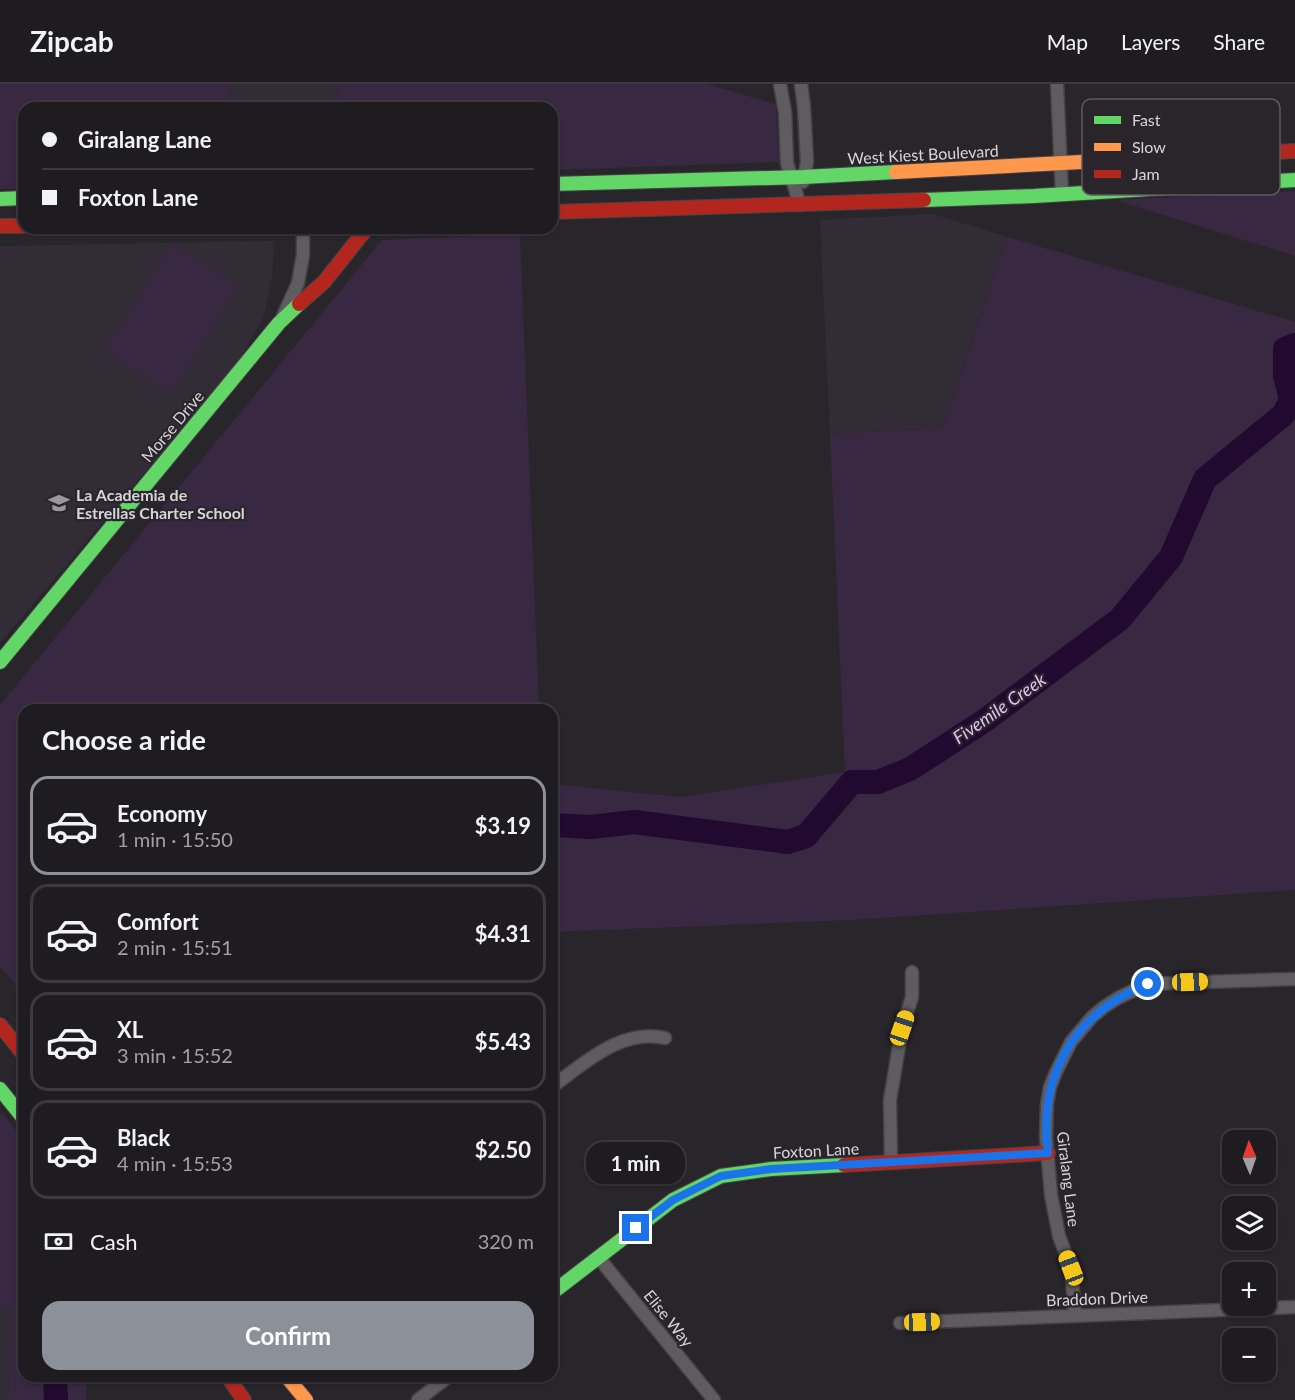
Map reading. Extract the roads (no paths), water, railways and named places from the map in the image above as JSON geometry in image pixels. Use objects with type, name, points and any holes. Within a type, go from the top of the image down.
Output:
[{"type":"main road","name":"West Kiest Boulevard","points":[[1280,152],[1295,151]]},
{"type":"main road","name":"West Kiest Boulevard","points":[[558,184],[798,177],[1082,162]]},
{"type":"main road","points":[[1280,181],[1295,180]]},
{"type":"main road","points":[[558,212],[1082,194]]},
{"type":"main road","points":[[0,199],[18,198]]},
{"type":"main road","points":[[0,226],[18,226]]},
{"type":"main road","name":"Morse Drive","points":[[0,662],[279,323],[324,282],[362,234]]},
{"type":"main road","points":[[0,1025],[18,1047]]},
{"type":"main road","points":[[1,1090],[18,1111]]},
{"type":"main road","name":"Foxton Lane","points":[[558,1288],[673,1200],[721,1176],[771,1169],[1048,1153]]},
{"type":"main road","points":[[231,1382],[244,1400]]},
{"type":"main road","points":[[291,1382],[306,1400]]},
{"type":"street","points":[[780,84],[786,112],[787,163],[798,177],[800,204]]},
{"type":"street","points":[[798,177],[807,162],[801,84]]},
{"type":"street","points":[[1057,84],[1062,195]]},
{"type":"street","name":"Morse Drive","points":[[279,323],[298,283],[303,255],[303,234]]},
{"type":"street","points":[[891,1162],[890,1100],[902,1028],[912,997],[912,972]]},
{"type":"street","name":"Giralang Lane","points":[[1075,1316],[1071,1268],[1059,1236],[1051,1195],[1046,1137],[1047,1104],[1056,1072],[1071,1042],[1092,1017],[1104,1007],[1148,984],[1295,979]]},
{"type":"street","points":[[558,1082],[600,1050],[652,1035],[665,1038]]},
{"type":"street","name":"Elise Way","points":[[598,1257],[714,1400]]},
{"type":"street","name":"Braddon Drive","points":[[900,1323],[1295,1307]]},
{"type":"street","points":[[418,1400],[441,1382]]},
{"type":"waterway","name":"Fivemile Creek","points":[[558,825],[591,827],[634,822],[788,842],[806,836],[852,782],[878,782],[910,769],[984,721],[1120,619],[1171,557],[1205,479],[1284,414],[1291,399],[1285,376],[1285,349],[1295,345]]},
{"type":"waterway","name":"Fivemile Creek","points":[[55,1382],[56,1400]]},
{"type":"place","name":"La Academia de Estrellas Charter School","points":[[59,503]]}]
